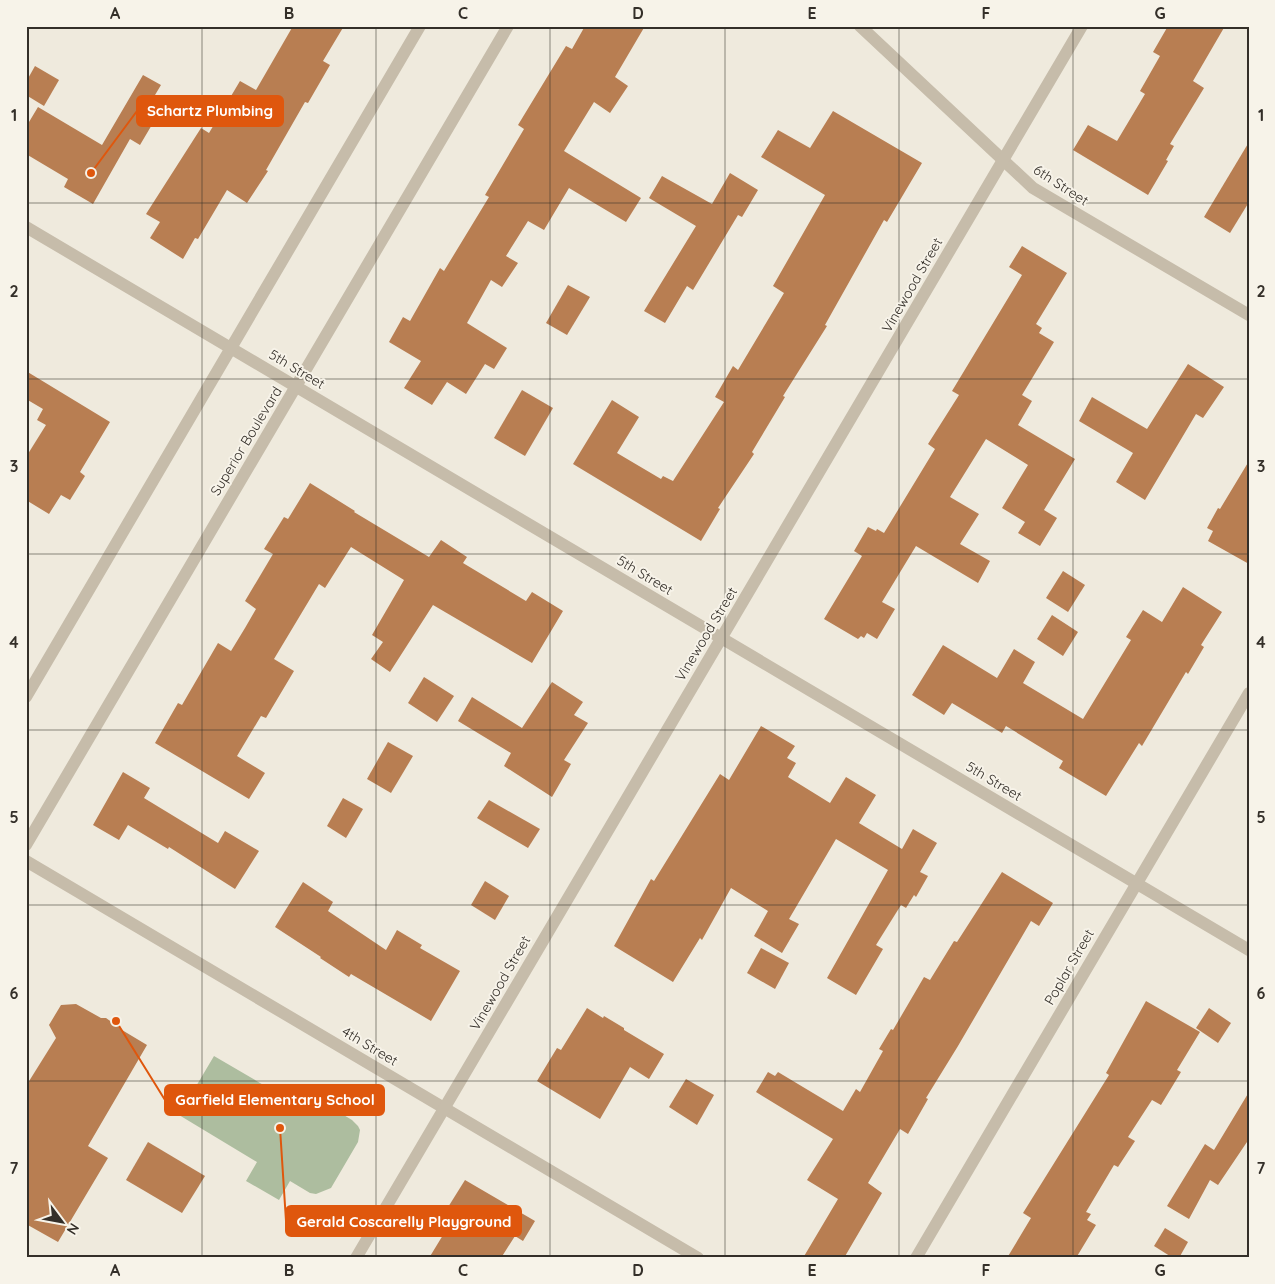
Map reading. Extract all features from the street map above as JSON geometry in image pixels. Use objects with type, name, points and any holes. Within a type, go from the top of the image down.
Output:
[{"type":"street","points":[[26,698],[420,26]]},
{"type":"street","name":"Superior Boulevard","points":[[26,845],[508,26]]},
{"type":"street","name":"6th Street","points":[[860,26],[1038,192],[1249,316]]},
{"type":"street","name":"Vinewood Street","points":[[356,1258],[1082,26]]},
{"type":"street","name":"5th Street","points":[[26,227],[1249,950]]},
{"type":"street","name":"Poplar Street","points":[[916,1258],[1249,692]]},
{"type":"street","name":"4th Street","points":[[26,861],[698,1258]]},
{"type":"green space","points":[[214,1056],[313,1114],[317,1108],[327,1105],[352,1120],[358,1126],[360,1130],[358,1142],[331,1188],[316,1194],[310,1193],[290,1181],[279,1200],[246,1181],[257,1162],[179,1115]]},
{"type":"building","points":[[293,26],[344,26],[323,61],[330,65],[308,103],[305,102],[266,170],[268,171],[247,203],[227,190],[198,239],[195,238],[183,259],[150,238],[160,222],[146,214],[201,128],[209,133],[240,81],[256,90]]},
{"type":"building","points":[[585,26],[645,26],[615,77],[628,86],[610,113],[594,102],[564,151],[641,198],[626,222],[569,188],[544,230],[528,221],[506,256],[518,263],[502,287],[491,280],[467,323],[507,348],[494,369],[485,364],[466,394],[447,382],[432,405],[404,388],[421,361],[389,342],[403,317],[410,321],[440,268],[444,271],[489,197],[485,195],[524,129],[518,125],[566,46],[572,49]]},
{"type":"building","points":[[1168,26],[1225,26],[1193,81],[1204,88],[1170,144],[1174,146],[1166,160],[1168,161],[1148,195],[1073,150],[1088,125],[1117,141],[1145,94],[1140,91],[1160,56],[1153,52]]},
{"type":"building","points":[[35,66],[59,80],[44,106],[26,95],[26,82]]},
{"type":"building","points":[[143,75],[161,85],[152,100],[163,106],[140,145],[130,139],[93,204],[64,187],[68,179],[26,154],[26,127],[38,107],[102,145]]},
{"type":"building","points":[[833,111],[922,163],[887,222],[884,220],[825,325],[827,326],[783,396],[785,397],[752,452],[754,454],[718,508],[720,509],[701,541],[573,464],[612,400],[639,417],[617,453],[661,479],[663,476],[673,481],[724,402],[715,397],[733,366],[738,370],[784,293],[773,286],[825,195],[761,157],[778,130],[810,148]]},
{"type":"building","points":[[1249,142],[1249,202],[1230,233],[1204,217]]},
{"type":"building","points":[[730,173],[758,190],[742,217],[738,215],[693,290],[687,286],[665,323],[644,311],[696,226],[649,198],[662,176],[712,204]]},
{"type":"building","points":[[1022,246],[1067,273],[1036,324],[1042,328],[1039,333],[1054,342],[1022,395],[1032,401],[1018,425],[1075,459],[1044,510],[1057,518],[1040,546],[1018,533],[1025,522],[1002,508],[1028,465],[986,439],[950,497],[979,514],[960,544],[990,561],[978,583],[916,546],[882,602],[895,609],[877,639],[867,633],[864,638],[861,636],[858,639],[824,619],[862,556],[854,551],[868,527],[884,533],[935,449],[928,444],[959,395],[952,391],[1022,275],[1009,267]]},
{"type":"building","points":[[568,285],[590,297],[567,335],[546,323]]},
{"type":"building","points":[[1188,364],[1224,387],[1203,418],[1196,414],[1145,500],[1116,482],[1133,453],[1079,421],[1092,397],[1147,429]]},
{"type":"building","points":[[26,371],[110,422],[80,472],[85,476],[70,500],[61,495],[49,514],[26,500],[26,457],[46,425],[37,420],[43,409],[26,399]]},
{"type":"building","points":[[522,390],[553,408],[525,456],[494,438]]},
{"type":"building","points":[[1249,461],[1249,564],[1208,541],[1213,531],[1207,528]]},
{"type":"building","points":[[310,483],[429,557],[441,540],[467,557],[463,563],[526,601],[532,592],[563,611],[532,663],[433,605],[390,672],[371,659],[383,642],[372,635],[404,580],[351,547],[325,588],[319,584],[274,659],[294,671],[266,718],[261,716],[237,756],[265,773],[249,799],[155,743],[178,703],[182,705],[218,643],[231,651],[245,628],[256,609],[245,601],[273,554],[264,549],[284,517],[288,519]]},
{"type":"building","points":[[1063,571],[1085,585],[1068,612],[1046,598]]},
{"type":"building","points":[[1183,587],[1222,612],[1201,645],[1204,647],[1188,674],[1186,672],[1142,746],[1139,743],[1106,796],[1059,768],[1063,761],[1006,726],[1002,733],[952,703],[944,715],[912,695],[943,645],[997,678],[1014,649],[1035,662],[1023,683],[1083,719],[1131,640],[1126,637],[1143,610],[1162,622]]},
{"type":"building","points":[[1052,615],[1078,632],[1063,656],[1037,639]]},
{"type":"building","points":[[424,677],[454,696],[437,722],[408,703]]},
{"type":"building","points":[[552,682],[583,702],[574,715],[588,723],[564,760],[571,764],[552,797],[504,766],[511,753],[458,721],[472,697],[522,728]]},
{"type":"building","points":[[761,726],[795,746],[787,758],[796,763],[788,777],[830,803],[846,777],[876,795],[859,823],[902,849],[913,829],[937,843],[920,872],[928,876],[916,897],[914,895],[906,908],[901,905],[876,945],[883,949],[856,995],[827,978],[888,870],[836,839],[789,919],[799,924],[782,953],[754,936],[768,911],[731,888],[702,940],[700,938],[673,982],[614,946],[651,879],[654,881],[720,774],[729,780]]},
{"type":"building","points":[[388,742],[413,756],[391,793],[367,779]]},
{"type":"building","points":[[123,772],[150,788],[144,798],[218,843],[225,831],[259,851],[235,889],[169,847],[168,849],[128,825],[119,840],[93,825]]},
{"type":"building","points":[[343,798],[363,809],[346,838],[327,826]]},
{"type":"building","points":[[489,800],[540,829],[528,848],[477,818]]},
{"type":"building","points":[[1002,872],[1053,903],[1039,926],[1031,921],[926,1098],[928,1099],[908,1134],[900,1129],[868,1183],[882,1193],[844,1258],[803,1258],[838,1199],[807,1180],[833,1139],[756,1092],[768,1072],[775,1076],[778,1072],[843,1111],[856,1089],[860,1092],[883,1051],[879,1049],[891,1029],[893,1030],[924,977],[930,980],[954,941],[957,942]]},
{"type":"building","points":[[485,881],[509,896],[495,920],[471,905]]},
{"type":"building","points":[[303,882],[333,902],[328,911],[386,950],[397,930],[422,945],[420,948],[460,971],[431,1021],[351,974],[349,977],[275,927]]},
{"type":"building","points":[[761,948],[789,963],[775,989],[747,973]]},
{"type":"building","points":[[1146,1001],[1200,1032],[1177,1070],[1181,1072],[1161,1105],[1152,1100],[1128,1137],[1135,1141],[1118,1167],[1114,1165],[1086,1212],[1091,1214],[1087,1220],[1096,1225],[1076,1258],[1007,1258],[1031,1218],[1023,1213],[1109,1075],[1106,1073]]},
{"type":"building","points":[[76,1004],[101,1018],[106,1018],[147,1045],[88,1146],[108,1158],[58,1242],[26,1224],[26,1086],[56,1038],[49,1025],[61,1005]]},
{"type":"building","points":[[587,1008],[603,1018],[604,1016],[664,1054],[649,1079],[630,1067],[600,1119],[537,1081],[557,1048],[561,1050]]},
{"type":"building","points":[[1209,1008],[1231,1023],[1218,1043],[1196,1028]]},
{"type":"building","points":[[686,1079],[714,1095],[697,1125],[669,1107]]},
{"type":"building","points":[[1249,1092],[1249,1139],[1218,1185],[1210,1180],[1189,1219],[1167,1206],[1205,1144],[1214,1150]]},
{"type":"building","points":[[148,1142],[205,1176],[182,1213],[126,1180]]},
{"type":"building","points":[[465,1180],[535,1221],[523,1241],[515,1236],[501,1258],[429,1258],[454,1217],[445,1212]]},
{"type":"building","points":[[1165,1228],[1188,1242],[1179,1258],[1173,1258],[1154,1246]]},
{"type":"place","name":"Schartz Plumbing","points":[[91,173]]},
{"type":"place","name":"Garfield Elementary School","points":[[116,1021]]},
{"type":"place","name":"Gerald Coscarelly Playground","points":[[280,1128]]}]
